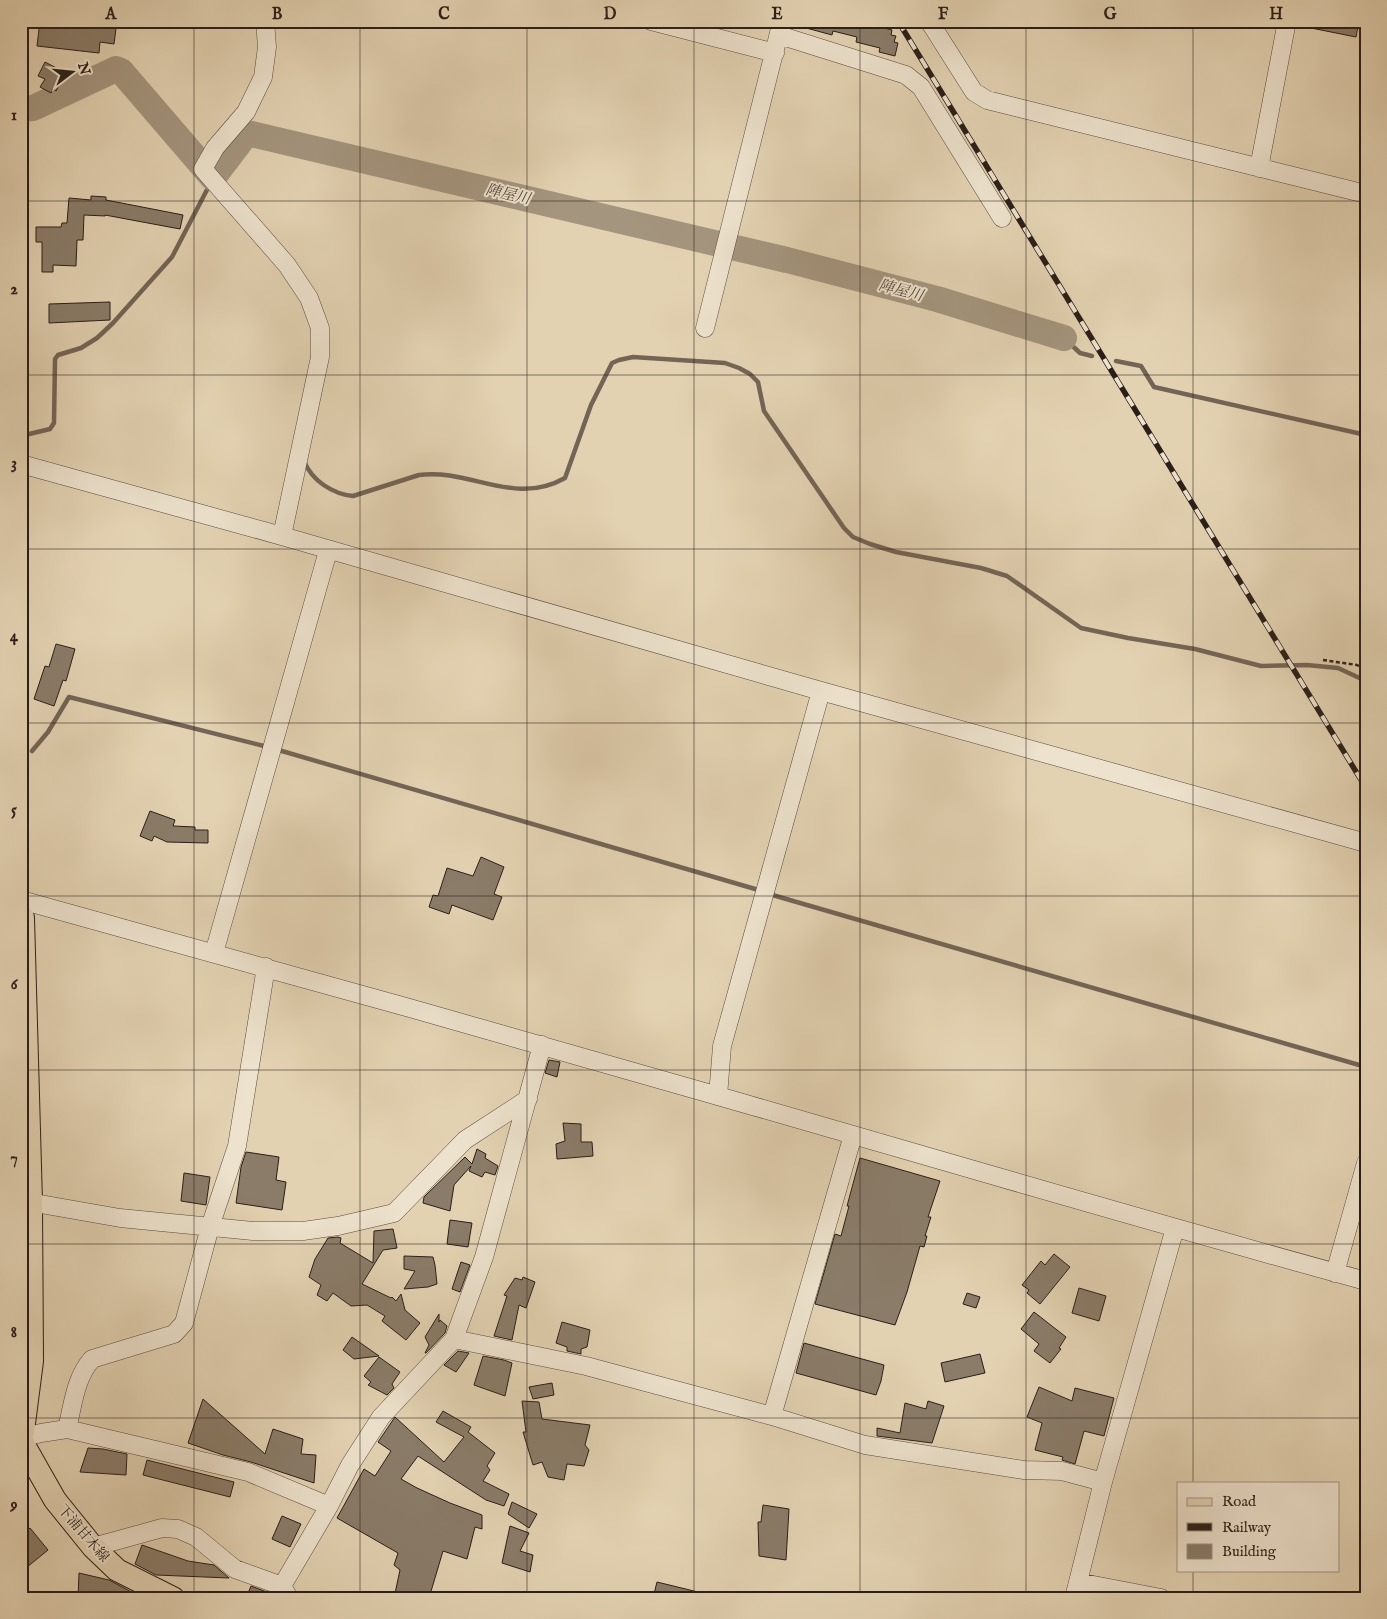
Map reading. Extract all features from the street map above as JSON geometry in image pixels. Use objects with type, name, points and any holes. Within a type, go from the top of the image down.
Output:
[{"type":"highway","points":[[21,918],[29,1202],[30,1361],[21,1430]]},
{"type":"main road","name":"下浦甘木線","points":[[21,1439],[55,1500],[93,1547],[117,1570],[173,1598]]},
{"type":"street","points":[[265,21],[267,46],[262,78],[246,112],[215,148],[203,169],[287,265],[309,298],[320,328],[320,357],[282,536]]},
{"type":"street","points":[[651,21],[775,53]]},
{"type":"street","points":[[928,21],[974,92],[986,100],[1366,194]]},
{"type":"street","points":[[1260,168],[1287,21]]},
{"type":"street","points":[[705,328],[781,28],[906,75],[914,80],[921,87],[1002,218]]},
{"type":"street","points":[[21,464],[282,536],[328,551],[820,691],[1366,843]]},
{"type":"street","points":[[214,953],[328,551]]},
{"type":"street","points":[[718,1096],[722,1046],[820,691]]},
{"type":"street","points":[[21,900],[542,1045],[1175,1228],[1366,1281]]},
{"type":"street","points":[[67,1429],[77,1386],[86,1366],[92,1359],[174,1334],[184,1323],[210,1227],[237,1146],[266,967]]},
{"type":"street","points":[[93,1547],[162,1528],[178,1529],[196,1537],[235,1569],[286,1592],[350,1464],[381,1417],[454,1339],[484,1257],[542,1045]]},
{"type":"street","points":[[29,1202],[120,1218],[253,1231],[303,1231],[338,1226],[394,1213],[465,1140],[528,1099]]},
{"type":"street","points":[[772,1416],[853,1135]]},
{"type":"street","points":[[1335,1273],[1366,1163]]},
{"type":"street","points":[[1161,1598],[1076,1590],[1103,1482],[1175,1228]]},
{"type":"street","points":[[454,1339],[586,1366],[772,1416],[865,1445],[1024,1470],[1062,1471],[1103,1482]]},
{"type":"street","points":[[21,1439],[41,1433],[67,1429],[248,1472],[329,1506]]},
{"type":"path","points":[[1323,660],[1357,665],[1366,670]]},
{"type":"building","points":[[40,21],[117,21],[114,44],[100,42],[99,53],[37,46]]},
{"type":"building","points":[[796,21],[877,21],[877,26],[892,30],[891,35],[896,36],[894,42],[898,43],[895,56],[879,52],[880,48],[856,42],[857,37],[833,31],[832,35],[795,25]]},
{"type":"building","points":[[1307,21],[1359,21],[1356,37],[1306,27]]},
{"type":"building","points":[[45,62],[66,73],[56,91],[53,89],[51,93],[40,87],[45,79],[38,76]]},
{"type":"building","points":[[91,196],[106,197],[106,200],[183,215],[180,229],[105,215],[84,215],[83,240],[77,240],[76,266],[53,265],[53,272],[42,272],[42,242],[36,242],[36,227],[61,227],[62,223],[67,223],[69,198],[91,200]]},
{"type":"building","points":[[110,302],[110,320],[49,323],[49,304]]},
{"type":"building","points":[[56,644],[75,649],[66,681],[63,680],[54,706],[34,699],[45,666],[49,667]]},
{"type":"building","points":[[150,811],[175,820],[173,826],[195,827],[195,830],[208,830],[208,843],[167,842],[154,836],[152,841],[140,836]]},
{"type":"building","points":[[481,857],[504,867],[494,894],[502,897],[493,920],[452,905],[449,914],[429,907],[433,895],[438,896],[447,868],[473,876]]},
{"type":"building","points":[[549,1060],[560,1062],[557,1077],[545,1073]]},
{"type":"building","points":[[563,1123],[581,1124],[581,1142],[592,1142],[593,1156],[557,1159],[556,1144],[565,1141]]},
{"type":"building","points":[[477,1149],[486,1154],[485,1158],[498,1166],[495,1175],[485,1172],[482,1177],[469,1171],[471,1166],[454,1185],[450,1211],[423,1203],[424,1197],[465,1157],[472,1164]]},
{"type":"building","points":[[246,1152],[279,1157],[276,1180],[286,1182],[282,1210],[236,1203],[241,1167]]},
{"type":"building","points":[[860,1158],[940,1181],[928,1217],[931,1217],[925,1236],[927,1236],[924,1247],[920,1246],[895,1325],[815,1304],[835,1234],[841,1236]]},
{"type":"building","points":[[184,1173],[210,1177],[206,1205],[181,1201]]},
{"type":"building","points":[[450,1220],[472,1223],[468,1247],[447,1244]]},
{"type":"building","points":[[393,1229],[397,1248],[383,1250],[362,1284],[392,1297],[396,1301],[401,1294],[405,1310],[420,1323],[406,1340],[382,1321],[385,1316],[367,1305],[351,1306],[333,1293],[327,1301],[317,1295],[321,1285],[309,1277],[315,1259],[328,1238],[341,1238],[340,1243],[373,1263],[374,1231]]},
{"type":"building","points":[[1054,1254],[1070,1267],[1040,1304],[1027,1293],[1029,1290],[1022,1285],[1041,1261],[1045,1265]]},
{"type":"building","points":[[404,1256],[433,1257],[437,1284],[428,1287],[404,1289],[415,1271],[404,1269]]},
{"type":"building","points":[[461,1262],[470,1265],[460,1292],[452,1289]]},
{"type":"building","points":[[523,1277],[535,1282],[526,1308],[519,1305],[512,1340],[494,1336],[507,1296],[504,1295],[515,1278],[522,1280]]},
{"type":"building","points":[[1079,1288],[1106,1296],[1099,1321],[1072,1313]]},
{"type":"building","points":[[967,1293],[980,1297],[976,1308],[963,1304]]},
{"type":"building","points":[[1034,1312],[1066,1337],[1059,1348],[1061,1349],[1050,1363],[1034,1351],[1039,1344],[1021,1329]]},
{"type":"building","points":[[439,1314],[439,1322],[440,1320],[447,1326],[445,1333],[425,1353],[429,1345],[425,1337]]},
{"type":"building","points":[[562,1322],[590,1330],[587,1347],[581,1349],[581,1354],[567,1351],[567,1347],[556,1343]]},
{"type":"building","points":[[352,1337],[379,1356],[354,1359],[343,1350]]},
{"type":"building","points":[[804,1343],[884,1365],[876,1395],[796,1373]]},
{"type":"building","points":[[458,1351],[469,1353],[456,1372],[444,1365]]},
{"type":"building","points":[[980,1354],[985,1373],[945,1382],[941,1363]]},
{"type":"building","points":[[483,1356],[512,1363],[505,1396],[474,1385]]},
{"type":"building","points":[[379,1357],[400,1372],[392,1384],[394,1388],[387,1395],[368,1385],[371,1382],[364,1376]]},
{"type":"building","points":[[552,1383],[554,1395],[533,1399],[529,1387]]},
{"type":"building","points":[[1039,1387],[1072,1401],[1075,1388],[1114,1398],[1104,1436],[1084,1431],[1075,1464],[1062,1460],[1063,1457],[1035,1450],[1042,1423],[1027,1417]]},
{"type":"building","points":[[203,1399],[265,1454],[273,1429],[303,1439],[301,1454],[316,1455],[314,1483],[188,1443]]},
{"type":"building","points":[[522,1401],[539,1402],[542,1419],[590,1425],[585,1445],[589,1450],[584,1466],[567,1464],[564,1480],[548,1477],[542,1462],[533,1465],[523,1432],[526,1432]]},
{"type":"building","points":[[928,1401],[944,1406],[932,1443],[877,1436],[877,1428],[900,1433],[905,1403],[926,1409]]},
{"type":"building","points":[[443,1411],[471,1427],[468,1432],[495,1453],[487,1466],[490,1470],[483,1481],[509,1494],[504,1506],[486,1500],[418,1456],[401,1479],[450,1503],[482,1515],[482,1529],[475,1527],[467,1559],[443,1551],[429,1598],[394,1598],[400,1570],[394,1565],[398,1553],[337,1518],[364,1469],[375,1476],[391,1451],[378,1442],[395,1417],[444,1462],[464,1437],[436,1422]]},
{"type":"building","points":[[88,1448],[127,1454],[126,1475],[80,1472]]},
{"type":"building","points":[[147,1460],[234,1482],[230,1497],[143,1475]]},
{"type":"building","points":[[512,1502],[537,1514],[529,1528],[508,1514]]},
{"type":"building","points":[[763,1505],[789,1509],[786,1560],[759,1556],[758,1522],[761,1522]]},
{"type":"building","points":[[282,1516],[301,1524],[290,1547],[272,1539]]},
{"type":"building","points":[[510,1526],[529,1533],[520,1551],[533,1555],[530,1572],[502,1563]]},
{"type":"building","points":[[30,1528],[48,1550],[21,1572],[21,1535]]},
{"type":"building","points":[[142,1545],[188,1561],[214,1565],[229,1578],[156,1575],[135,1564]]},
{"type":"building","points":[[79,1573],[109,1580],[143,1598],[78,1598]]},
{"type":"building","points":[[657,1582],[702,1593],[701,1598],[653,1598]]},
{"type":"building","points":[[251,1586],[272,1594],[271,1598],[246,1598]]},
{"type":"waterway","name":"陣屋川","points":[[21,109],[33,108],[116,69],[121,71],[213,178],[247,133],[787,260],[937,299],[1064,338]]},
{"type":"waterway","points":[[21,436],[50,429],[54,423],[55,359],[58,355],[81,348],[97,338],[113,323],[172,257],[210,184]]},
{"type":"waterway","points":[[1064,338],[1080,353],[1092,356]]},
{"type":"waterway","points":[[304,461],[312,475],[324,485],[345,495],[353,496],[419,475],[438,474],[510,488],[528,489],[546,486],[565,478],[591,405],[612,363],[633,357],[725,363],[750,374],[758,382],[764,411],[844,528],[853,537],[896,552],[981,568],[1007,576],[1081,628],[1195,649],[1261,666],[1307,665],[1338,668],[1366,681]]},
{"type":"waterway","points":[[1116,361],[1141,366],[1154,387],[1366,435]]},
{"type":"waterway","points":[[32,751],[48,732],[69,697],[268,747]]},
{"type":"waterway","points":[[275,749],[762,891]]},
{"type":"waterway","points":[[769,894],[1366,1067]]},
{"type":"railway","points":[[898,21],[1366,788]]}]
